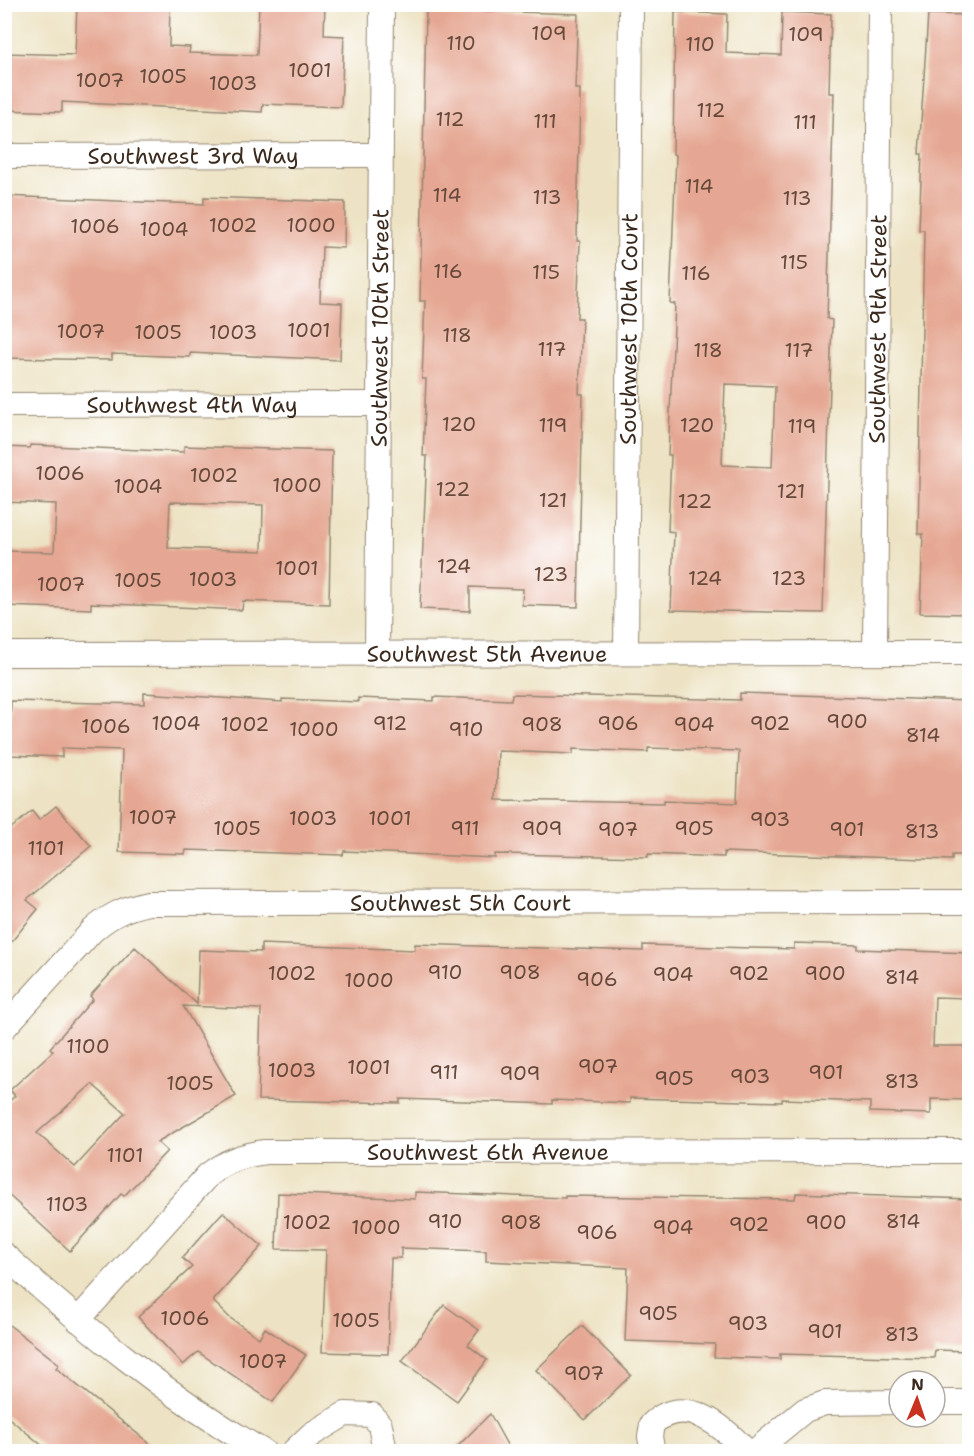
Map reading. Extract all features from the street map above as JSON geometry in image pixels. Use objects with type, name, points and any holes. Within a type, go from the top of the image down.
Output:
[{"type":"street","name":"Southwest 10th Street","points":[[377,654],[382,4]]},
{"type":"street","name":"Southwest 10th Court","points":[[626,653],[631,4]]},
{"type":"street","name":"Southwest 9th Street","points":[[875,653],[880,4]]},
{"type":"street","name":"Southwest 3rd Way","points":[[4,156],[381,155]]},
{"type":"street","name":"Southwest 4th Way","points":[[4,405],[379,405]]},
{"type":"street","name":"Southwest 5th Avenue","points":[[4,654],[969,653]]},
{"type":"street","name":"Southwest 5th Court","points":[[4,1028],[92,931],[108,917],[127,908],[148,903],[969,902]]},
{"type":"street","name":"Southwest 6th Avenue","points":[[78,1320],[208,1175],[224,1163],[244,1155],[265,1152],[969,1151]]},
{"type":"street","points":[[4,1255],[143,1374],[212,1422],[264,1452]]},
{"type":"street","points":[[754,1452],[805,1410],[825,1403],[887,1402]]},
{"type":"street","points":[[947,1402],[969,1402]]},
{"type":"street","points":[[653,1452],[650,1437],[652,1424],[668,1414],[688,1410],[709,1419],[747,1452]]},
{"type":"street","points":[[294,1452],[312,1434],[345,1414],[372,1414],[380,1425],[385,1452]]},
{"type":"building","points":[[77,4],[170,4],[169,46],[190,47],[189,53],[257,55],[259,4],[325,4],[324,35],[344,36],[341,107],[263,104],[262,112],[62,102],[62,112],[4,110],[4,53],[75,55]]},
{"type":"building","points":[[426,9],[578,14],[575,89],[580,89],[577,241],[580,241],[577,318],[582,318],[579,394],[583,394],[578,607],[522,605],[523,589],[470,587],[470,611],[420,609],[427,456],[423,456],[426,379],[422,379],[425,301],[420,301]]},
{"type":"building","points":[[675,12],[727,14],[726,53],[781,55],[782,12],[831,14],[829,93],[834,93],[827,319],[832,320],[823,613],[671,610],[674,532],[668,531],[671,455],[668,455],[675,304],[670,303],[676,155],[673,154]],"holes":[[[725,384],[775,386],[772,467],[722,465]]]},
{"type":"building","points":[[928,14],[969,15],[967,109],[969,110],[969,614],[920,613],[923,534],[918,534],[924,230],[919,230],[922,154],[919,154]]},
{"type":"building","points":[[4,196],[204,204],[204,197],[345,202],[344,248],[322,247],[320,302],[342,303],[340,360],[190,353],[190,357],[112,354],[112,360],[4,358],[4,298],[7,298],[9,243],[4,242]]},
{"type":"building","points":[[30,445],[184,452],[184,446],[332,451],[329,604],[243,601],[242,610],[91,603],[91,609],[4,606],[4,551],[54,552],[56,504],[4,502],[4,447],[30,448]],"holes":[[[170,502],[263,505],[262,551],[168,548]]]},
{"type":"building","points":[[144,693],[282,702],[282,699],[358,702],[358,698],[434,701],[434,697],[511,700],[512,694],[740,700],[740,693],[969,701],[969,855],[952,855],[952,860],[724,852],[724,857],[648,854],[648,857],[495,854],[495,858],[344,851],[343,855],[186,850],[185,854],[119,852],[122,750],[62,748],[62,757],[9,755],[11,701],[144,704]],"holes":[[[648,748],[739,751],[737,803],[664,800],[664,803],[496,800],[498,751],[573,754],[573,749],[648,752]]]},
{"type":"building","points":[[56,806],[91,846],[27,900],[38,909],[4,951],[4,834],[32,811],[39,820]]},
{"type":"building","points":[[794,943],[858,945],[858,949],[969,953],[969,998],[935,997],[933,1046],[969,1046],[969,1100],[931,1099],[931,1114],[870,1112],[870,1102],[782,1099],[782,1102],[630,1098],[630,1103],[552,1100],[552,1104],[400,1099],[400,1103],[258,1100],[261,1009],[183,1006],[236,1096],[157,1142],[167,1151],[124,1196],[121,1194],[70,1251],[4,1191],[4,1106],[15,1096],[10,1090],[53,1051],[50,1048],[93,999],[90,996],[135,947],[197,1004],[199,950],[261,952],[261,944],[415,950],[415,944],[643,951],[643,945],[794,949]],"holes":[[[92,1084],[125,1113],[75,1167],[37,1133]]]},
{"type":"building","points":[[415,1192],[565,1198],[565,1196],[795,1199],[796,1193],[969,1199],[969,1351],[935,1350],[934,1358],[780,1354],[780,1359],[714,1357],[715,1344],[625,1341],[628,1268],[486,1261],[486,1251],[401,1248],[401,1258],[391,1258],[388,1354],[322,1352],[326,1250],[276,1249],[278,1193],[415,1199]]},
{"type":"building","points":[[223,1212],[262,1246],[213,1301],[230,1318],[259,1338],[265,1328],[306,1355],[273,1402],[198,1352],[183,1365],[138,1317],[192,1267],[182,1258]]},
{"type":"building","points":[[444,1305],[479,1330],[468,1345],[487,1360],[457,1401],[402,1361]]},
{"type":"building","points":[[4,1321],[59,1364],[56,1368],[160,1452],[50,1452],[4,1414]]},
{"type":"building","points":[[582,1326],[631,1375],[585,1420],[536,1370]]},
{"type":"building","points":[[490,1414],[511,1452],[452,1452]]}]
